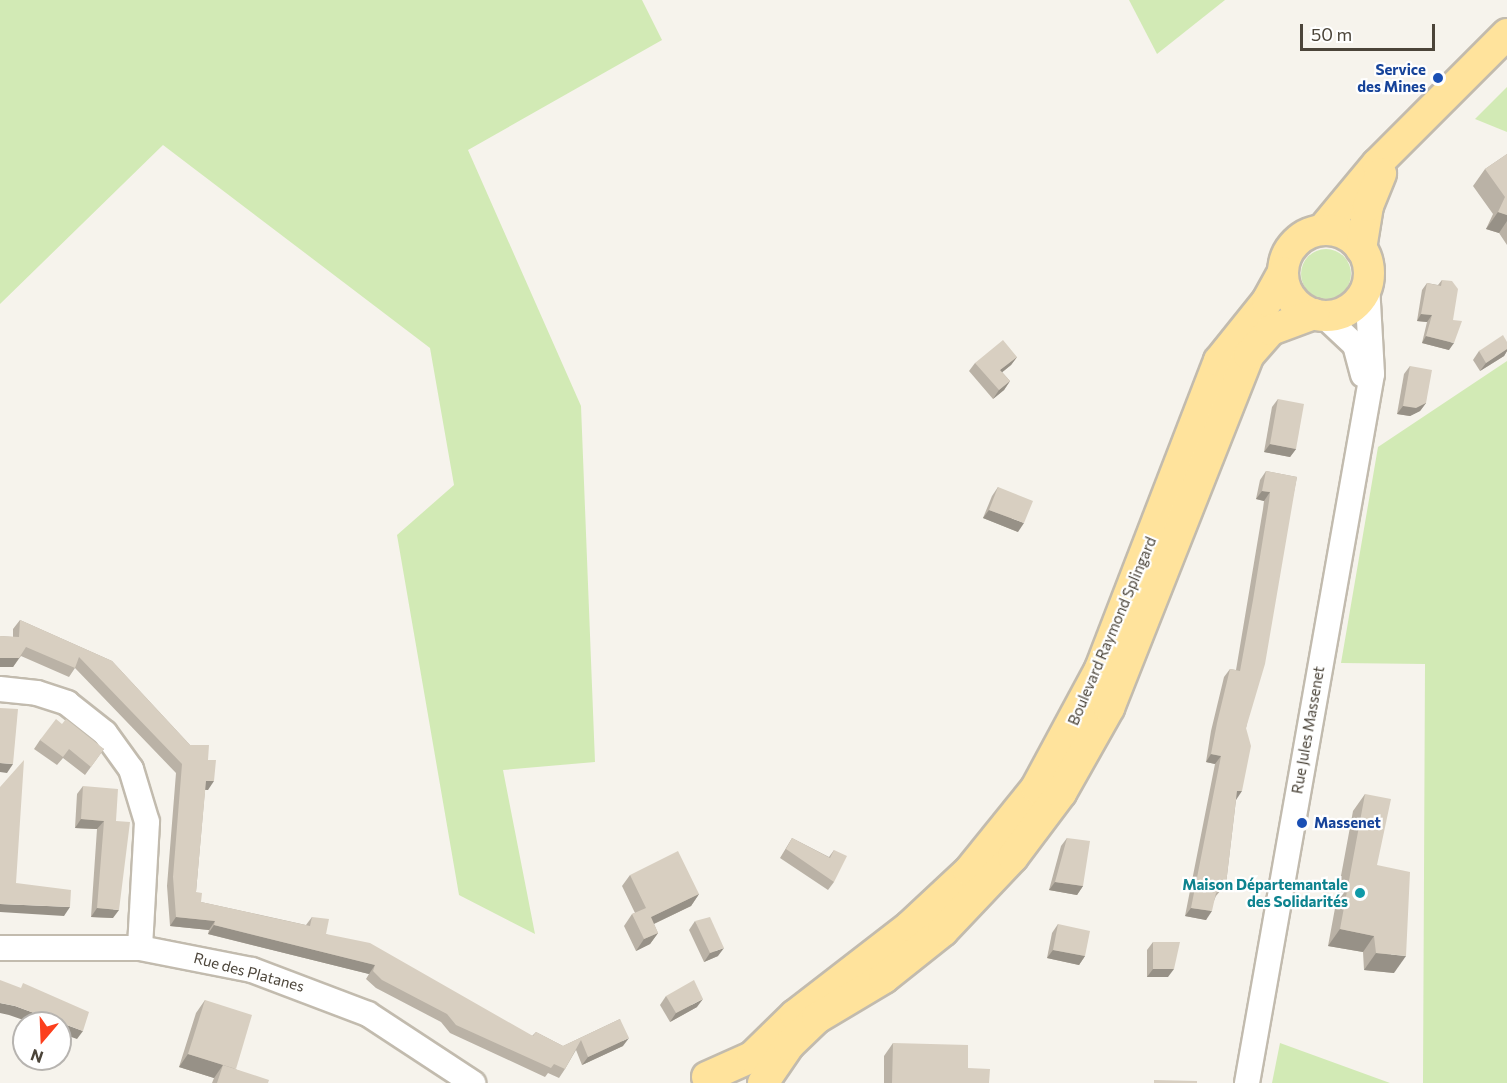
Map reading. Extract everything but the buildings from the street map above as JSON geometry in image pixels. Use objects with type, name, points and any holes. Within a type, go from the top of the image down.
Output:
[{"type":"main road","points":[[1401,142],[1371,197],[1361,249],[1367,284],[1353,306],[1319,315],[1292,300],[1283,272],[1294,244],[1322,230],[1401,142],[1507,34]]},
{"type":"main road","points":[[1322,230],[1344,234],[1361,249]]},
{"type":"main road","name":"Boulevard Raymond Splingard","points":[[710,1081],[752,1057],[801,1010],[910,926],[969,870],[1036,788],[1100,669],[1219,361],[1267,301],[1283,272]]},
{"type":"main road","name":"Boulevard Raymond Splingard","points":[[763,1083],[789,1045],[817,1018],[884,978],[943,932],[1013,858],[1061,794],[1115,696],[1249,355],[1271,330],[1319,315]]},
{"type":"street","name":"Rue Jules Massenet","points":[[1247,1083],[1362,413],[1372,368],[1367,284]]},
{"type":"street","name":"Rue Jules Massenet","points":[[1319,315],[1348,336],[1360,357],[1362,413]]},
{"type":"street","points":[[0,689],[37,693],[67,704],[105,733],[131,769],[147,822],[140,948]]},
{"type":"street","name":"Rue des Platanes","points":[[0,948],[140,948],[252,970],[326,995],[402,1033],[474,1083]]},
{"type":"green space","points":[[0,0],[642,0],[662,40],[468,150],[581,406],[595,762],[503,770],[535,934],[459,895],[397,535],[454,485],[430,348],[163,145],[0,304]]},
{"type":"green space","points":[[1129,0],[1225,0],[1157,54]]},
{"type":"green space","points":[[1507,87],[1507,132],[1475,119]]},
{"type":"green space","points":[[1326,249],[1344,256],[1351,274],[1344,292],[1326,299],[1308,292],[1301,274],[1308,256]]},
{"type":"green space","points":[[1507,361],[1507,1083],[1423,1083],[1425,664],[1341,663],[1378,447]]},
{"type":"green space","points":[[1280,1043],[1390,1083],[1272,1083]]},
{"type":"place","name":"Service des Mines","points":[[1438,78]]},
{"type":"place","name":"Massenet","points":[[1302,823]]},
{"type":"place","name":"Maison Départemantale des Solidarités","points":[[1360,893]]}]
